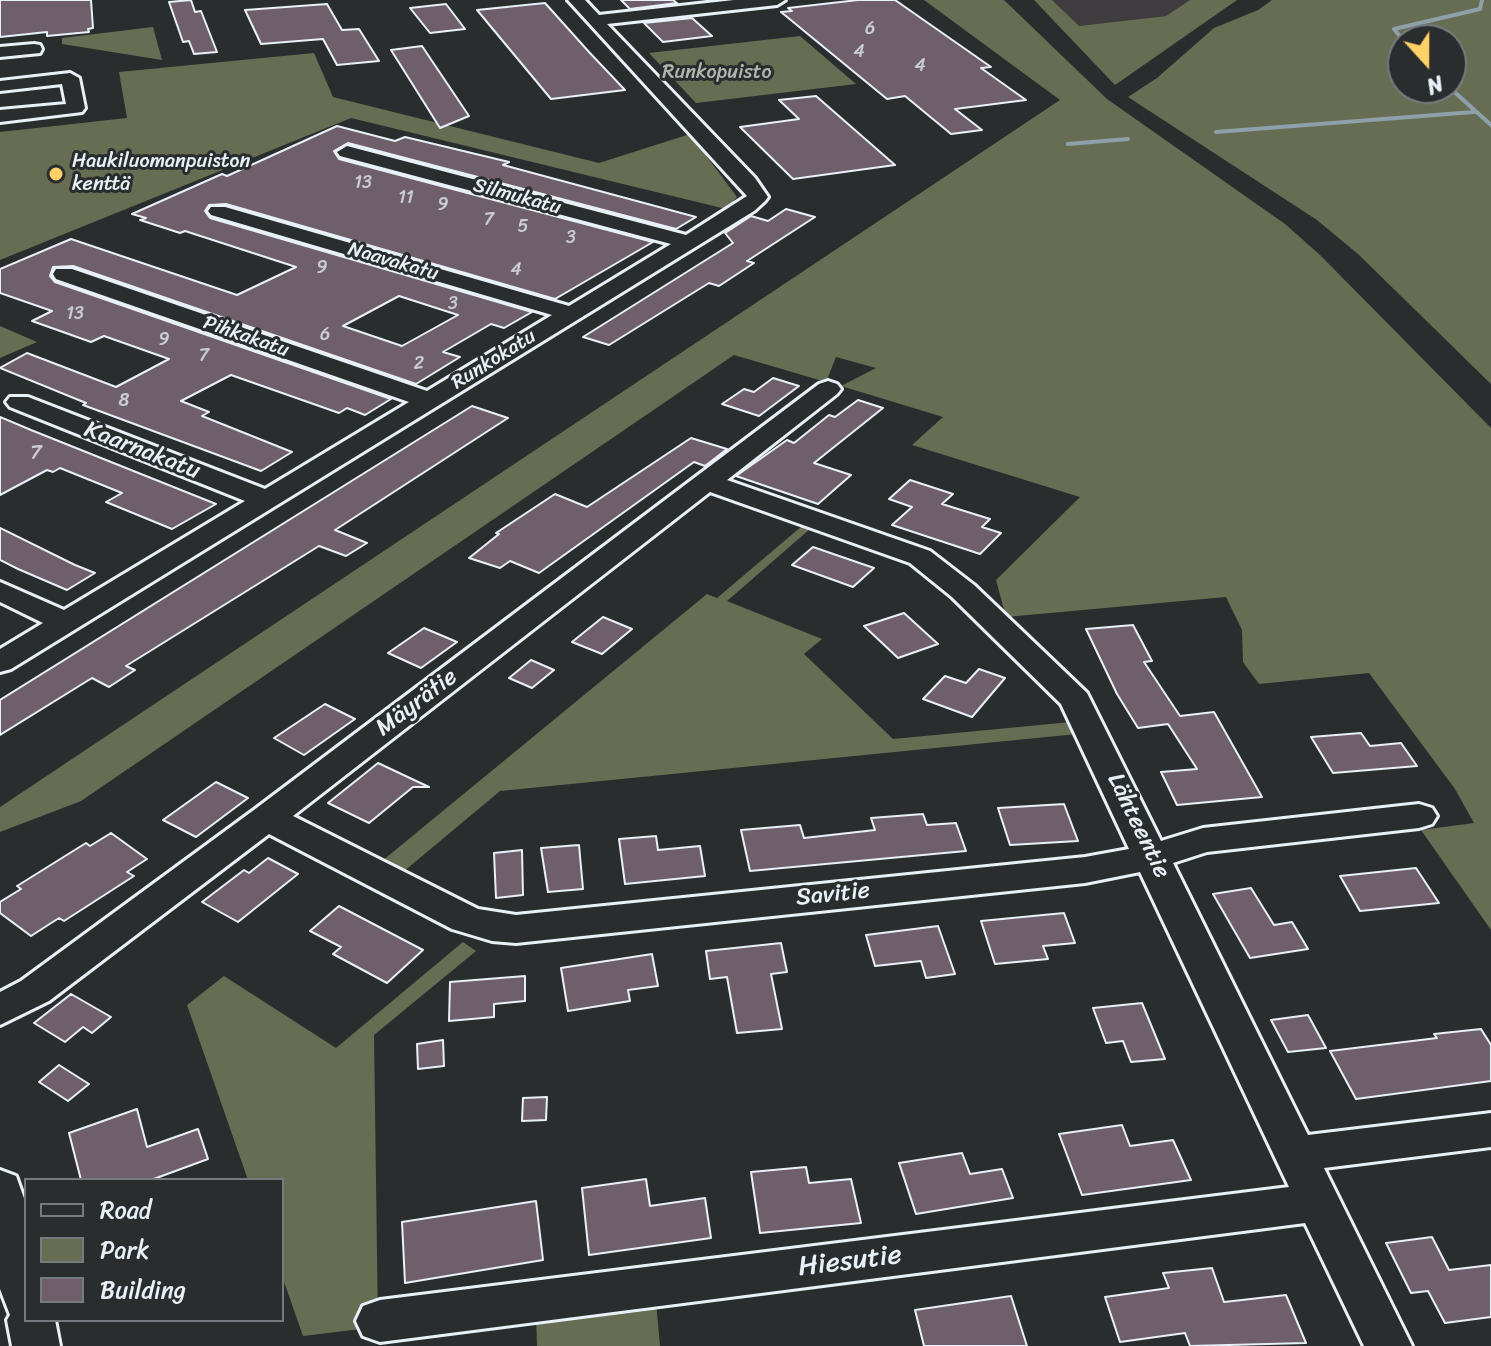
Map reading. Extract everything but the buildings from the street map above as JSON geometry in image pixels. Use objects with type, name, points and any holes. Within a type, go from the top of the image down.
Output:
[{"type":"street","name":"Runkokatu","points":[[0,662],[749,206],[758,197],[757,191],[576,0]]},
{"type":"street","points":[[595,20],[777,0]]},
{"type":"street","points":[[0,52],[34,49]]},
{"type":"street","points":[[0,86],[70,78],[76,108],[0,116]]},
{"type":"street","name":"Silmukatu","points":[[347,152],[688,242]]},
{"type":"street","name":"Naavakatu","points":[[218,211],[569,313]]},
{"type":"street","name":"Pihkakatu","points":[[64,274],[428,400]]},
{"type":"street","name":"Mäyrätie","points":[[0,1010],[35,991],[267,818],[828,389]]},
{"type":"street","name":"Kaarnakatu","points":[[19,402],[266,499]]},
{"type":"street","name":"Lähteentie","points":[[707,482],[907,552],[940,571],[1075,700],[1388,1346]]},
{"type":"street","points":[[0,591],[64,621]]},
{"type":"street","name":"Savitie","points":[[267,818],[465,919],[492,927],[516,929],[1085,870],[1153,857],[1203,840],[1419,816]]},
{"type":"street","points":[[1297,1154],[1491,1130]]},
{"type":"street","points":[[0,1189],[24,1291]]},
{"type":"street","name":"Hiesutie","points":[[380,1321],[1319,1202]]},
{"type":"street","points":[[31,1322],[36,1346]]},
{"type":"shaded area","points":[[1052,0],[1190,0],[1166,16],[1078,26]]},
{"type":"green space","points":[[924,0],[1004,0],[1107,99],[1285,224],[1320,255],[1491,428],[1491,930],[1421,830],[1474,823],[1455,789],[1369,673],[1259,684],[1243,662],[1242,630],[1226,597],[1006,617],[996,580],[1080,497],[912,445],[943,417],[841,386],[876,368],[836,357],[826,382],[734,355],[81,801],[0,832],[0,807],[1060,100]]},
{"type":"green space","points":[[1034,0],[1052,0],[1079,26],[1166,16],[1190,0],[1237,0],[1115,85]]},
{"type":"green space","points":[[1272,0],[1491,0],[1491,384],[1358,254],[1317,220],[1128,97],[1157,78],[1214,28],[1258,10]]},
{"type":"green space","points":[[153,27],[162,60],[62,44],[62,38]]},
{"type":"green space","name":"Runkopuisto","points":[[800,36],[856,84],[696,103],[649,53]]},
{"type":"green space","points":[[314,53],[333,97],[599,163],[690,134],[737,197],[726,209],[351,118],[0,260],[0,132],[127,118],[119,72]]},
{"type":"green space","points":[[0,326],[37,342],[0,358]]},
{"type":"green space","points":[[802,526],[810,529],[727,601],[822,639],[804,654],[893,739],[1071,722],[1077,734],[500,791],[403,872],[382,861],[707,594],[717,598]]},
{"type":"green space","points":[[463,942],[476,951],[374,1035],[378,1327],[303,1336],[284,1282],[284,1178],[247,1178],[187,1005],[224,976],[336,1048]]},
{"type":"green space","points":[[656,1302],[660,1346],[537,1346],[536,1314]]},
{"type":"waterway","points":[[1416,24],[1480,9],[1482,0]]},
{"type":"waterway","points":[[1467,103],[1491,125]]},
{"type":"waterway","points":[[1216,132],[1474,112]]},
{"type":"waterway","points":[[1068,144],[1128,139]]},
{"type":"place","name":"Haukiluomanpuiston kenttä","points":[[56,174]]}]
